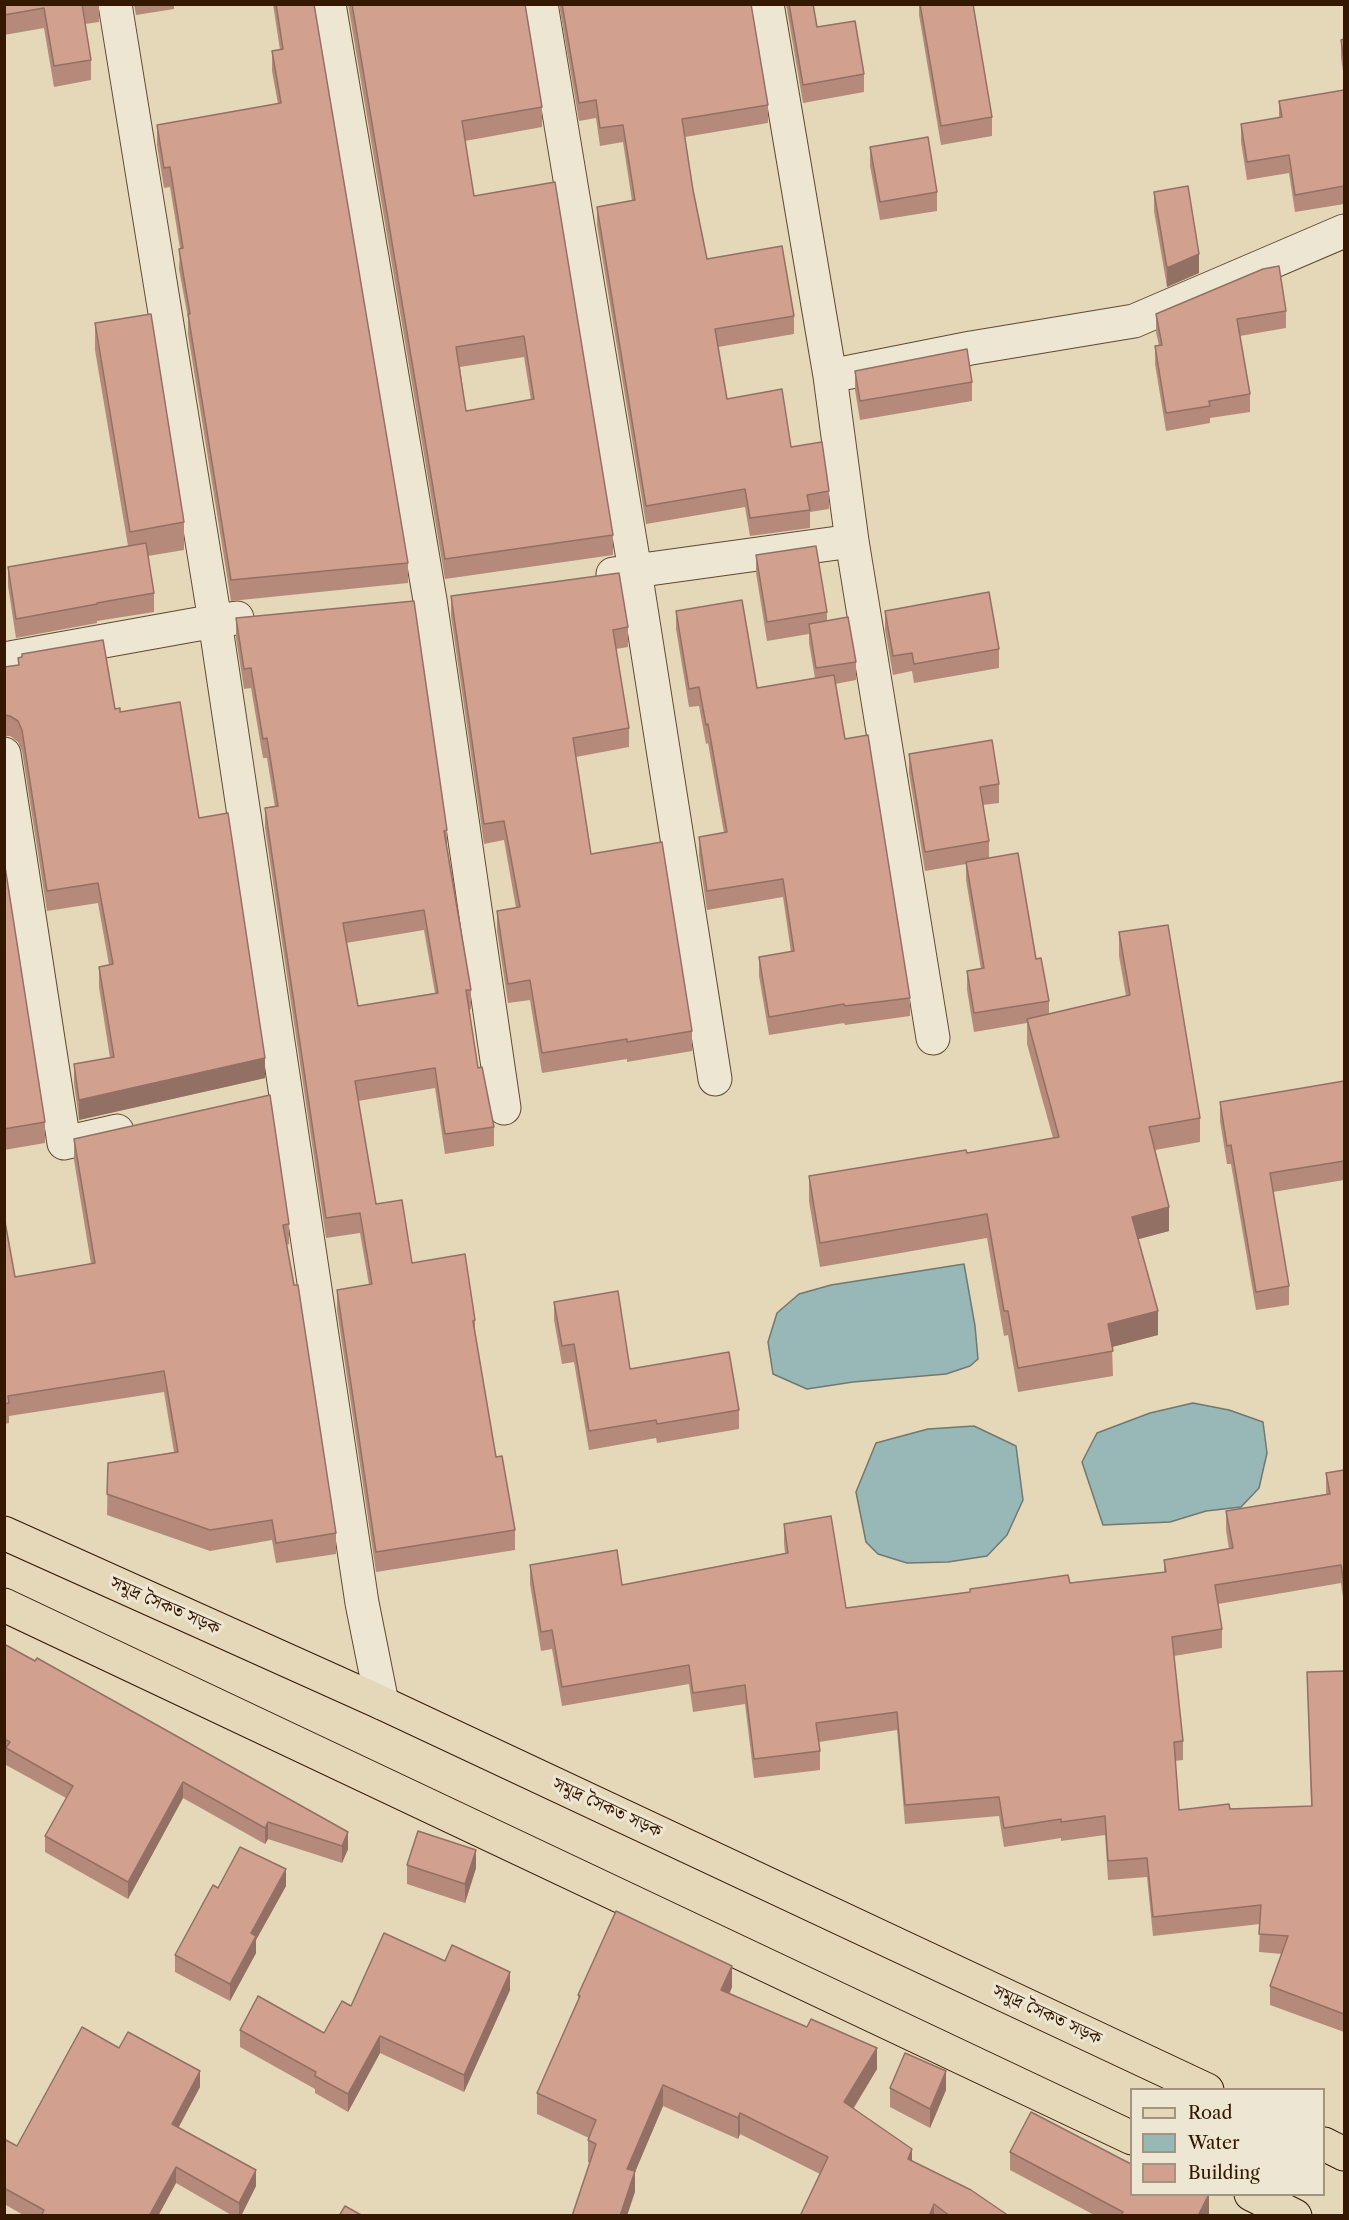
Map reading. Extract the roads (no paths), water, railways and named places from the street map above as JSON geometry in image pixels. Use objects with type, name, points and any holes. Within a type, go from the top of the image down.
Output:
[{"type":"main road","name":"সমুদ্র সৈকত সড়ক","points":[[4,1533],[382,1703],[1203,2088]]},
{"type":"main road","points":[[4,1605],[1130,2138]]},
{"type":"main road","points":[[1325,2145],[1344,2154]]},
{"type":"main road","points":[[1255,2196],[1295,2216]]},
{"type":"street","points":[[115,4],[215,621],[274,1096],[362,1603],[382,1703]]},
{"type":"street","points":[[329,4],[430,600],[504,1108]]},
{"type":"street","points":[[541,4],[635,571],[715,1079]]},
{"type":"street","points":[[767,4],[830,376],[852,541],[933,1038]]},
{"type":"street","points":[[830,376],[971,348],[1134,321],[1344,231]]},
{"type":"street","points":[[578,579],[852,541]]},
{"type":"street","points":[[396,603],[464,595]]},
{"type":"street","points":[[4,659],[215,621],[271,615]]},
{"type":"street","points":[[4,754],[64,1143],[146,1125]]},
{"type":"water","points":[[964,1264],[975,1326],[978,1359],[970,1366],[946,1374],[853,1382],[807,1389],[773,1374],[768,1342],[777,1313],[799,1294],[831,1285]]},
{"type":"water","points":[[1193,1403],[1229,1410],[1263,1422],[1267,1453],[1259,1488],[1241,1507],[1206,1511],[1170,1522],[1103,1525],[1082,1462],[1097,1433],[1150,1413]]},
{"type":"water","points":[[974,1426],[1016,1446],[1023,1500],[1007,1535],[987,1556],[948,1562],[907,1563],[878,1554],[866,1542],[856,1492],[876,1443],[928,1429]]}]
